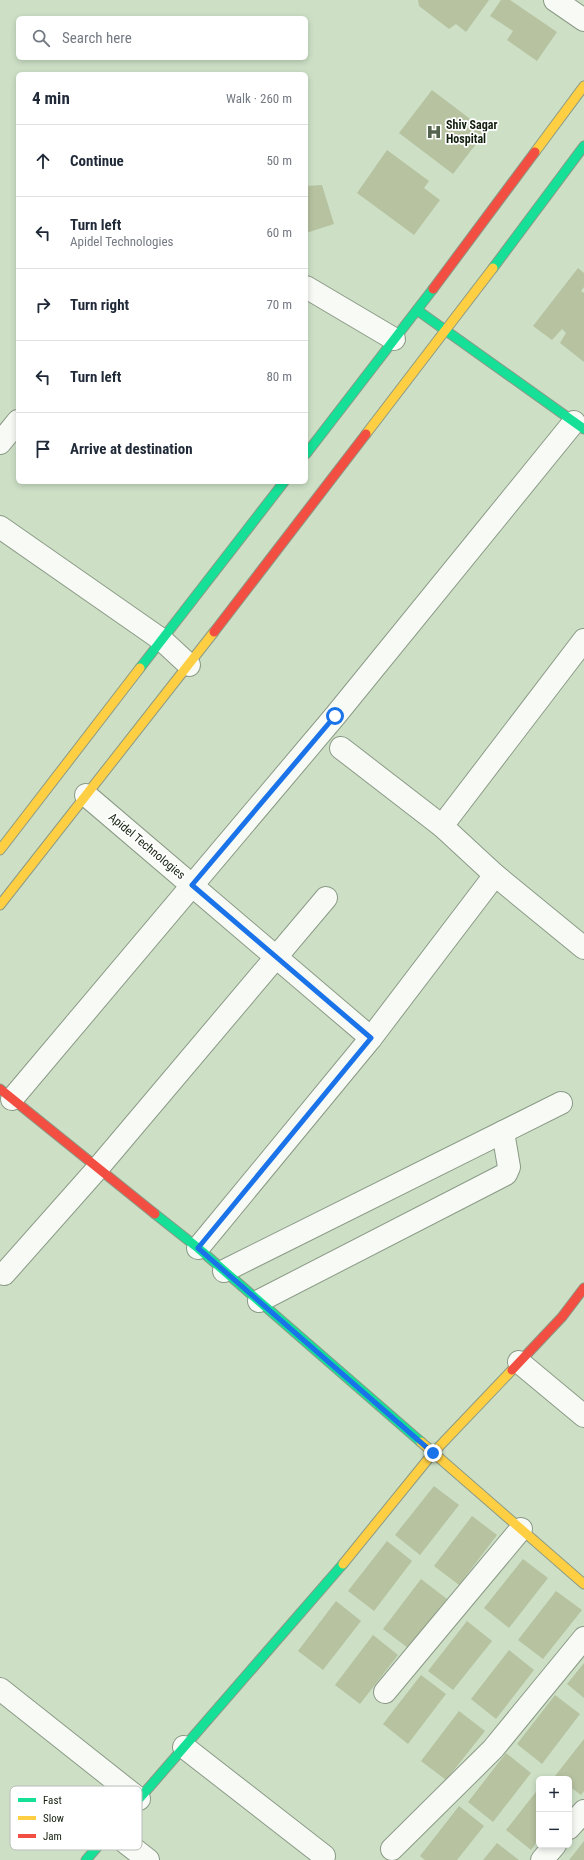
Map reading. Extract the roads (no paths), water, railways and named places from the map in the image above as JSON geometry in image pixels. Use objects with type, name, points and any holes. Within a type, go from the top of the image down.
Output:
[{"type":"main road","points":[[308,451],[417,310],[584,86]]},
{"type":"main road","points":[[0,905],[189,665],[446,330],[584,146]]},
{"type":"main road","points":[[417,310],[579,426]]},
{"type":"main road","points":[[0,850],[282,484]]},
{"type":"main road","points":[[6,1094],[198,1248],[584,1584]]},
{"type":"main road","points":[[142,1796],[349,1557],[433,1453],[562,1317],[583,1291]]},
{"type":"main road","points":[[86,1860],[95,1850]]},
{"type":"street","points":[[555,0],[584,20]]},
{"type":"street","points":[[308,288],[394,339]]},
{"type":"street","points":[[0,443],[16,423]]},
{"type":"street","points":[[6,1094],[192,885],[579,426]]},
{"type":"street","points":[[0,527],[162,640],[189,665]]},
{"type":"street","points":[[442,826],[584,640]]},
{"type":"street","points":[[341,748],[442,826],[495,875],[584,948]]},
{"type":"street","name":"Apidel Technologies","points":[[86,795],[277,956],[371,1038]]},
{"type":"street","points":[[198,1248],[371,1038],[495,875]]},
{"type":"street","points":[[4,1274],[98,1168],[326,898]]},
{"type":"street","points":[[224,1271],[561,1103]]},
{"type":"street","points":[[259,1301],[506,1174],[509,1167],[503,1132]]},
{"type":"street","points":[[519,1362],[584,1416]]},
{"type":"street","points":[[385,1692],[521,1529]]},
{"type":"street","points":[[392,1849],[493,1749],[584,1638]]},
{"type":"street","points":[[0,1689],[123,1786]]},
{"type":"street","points":[[184,1747],[324,1856]]},
{"type":"street","points":[[572,1825],[584,1811]]},
{"type":"street","points":[[542,1860],[552,1848]]},
{"type":"street","points":[[135,1850],[148,1860]]},
{"type":"place","name":"Shiv Sagar Hospital","points":[[434,132]]}]
